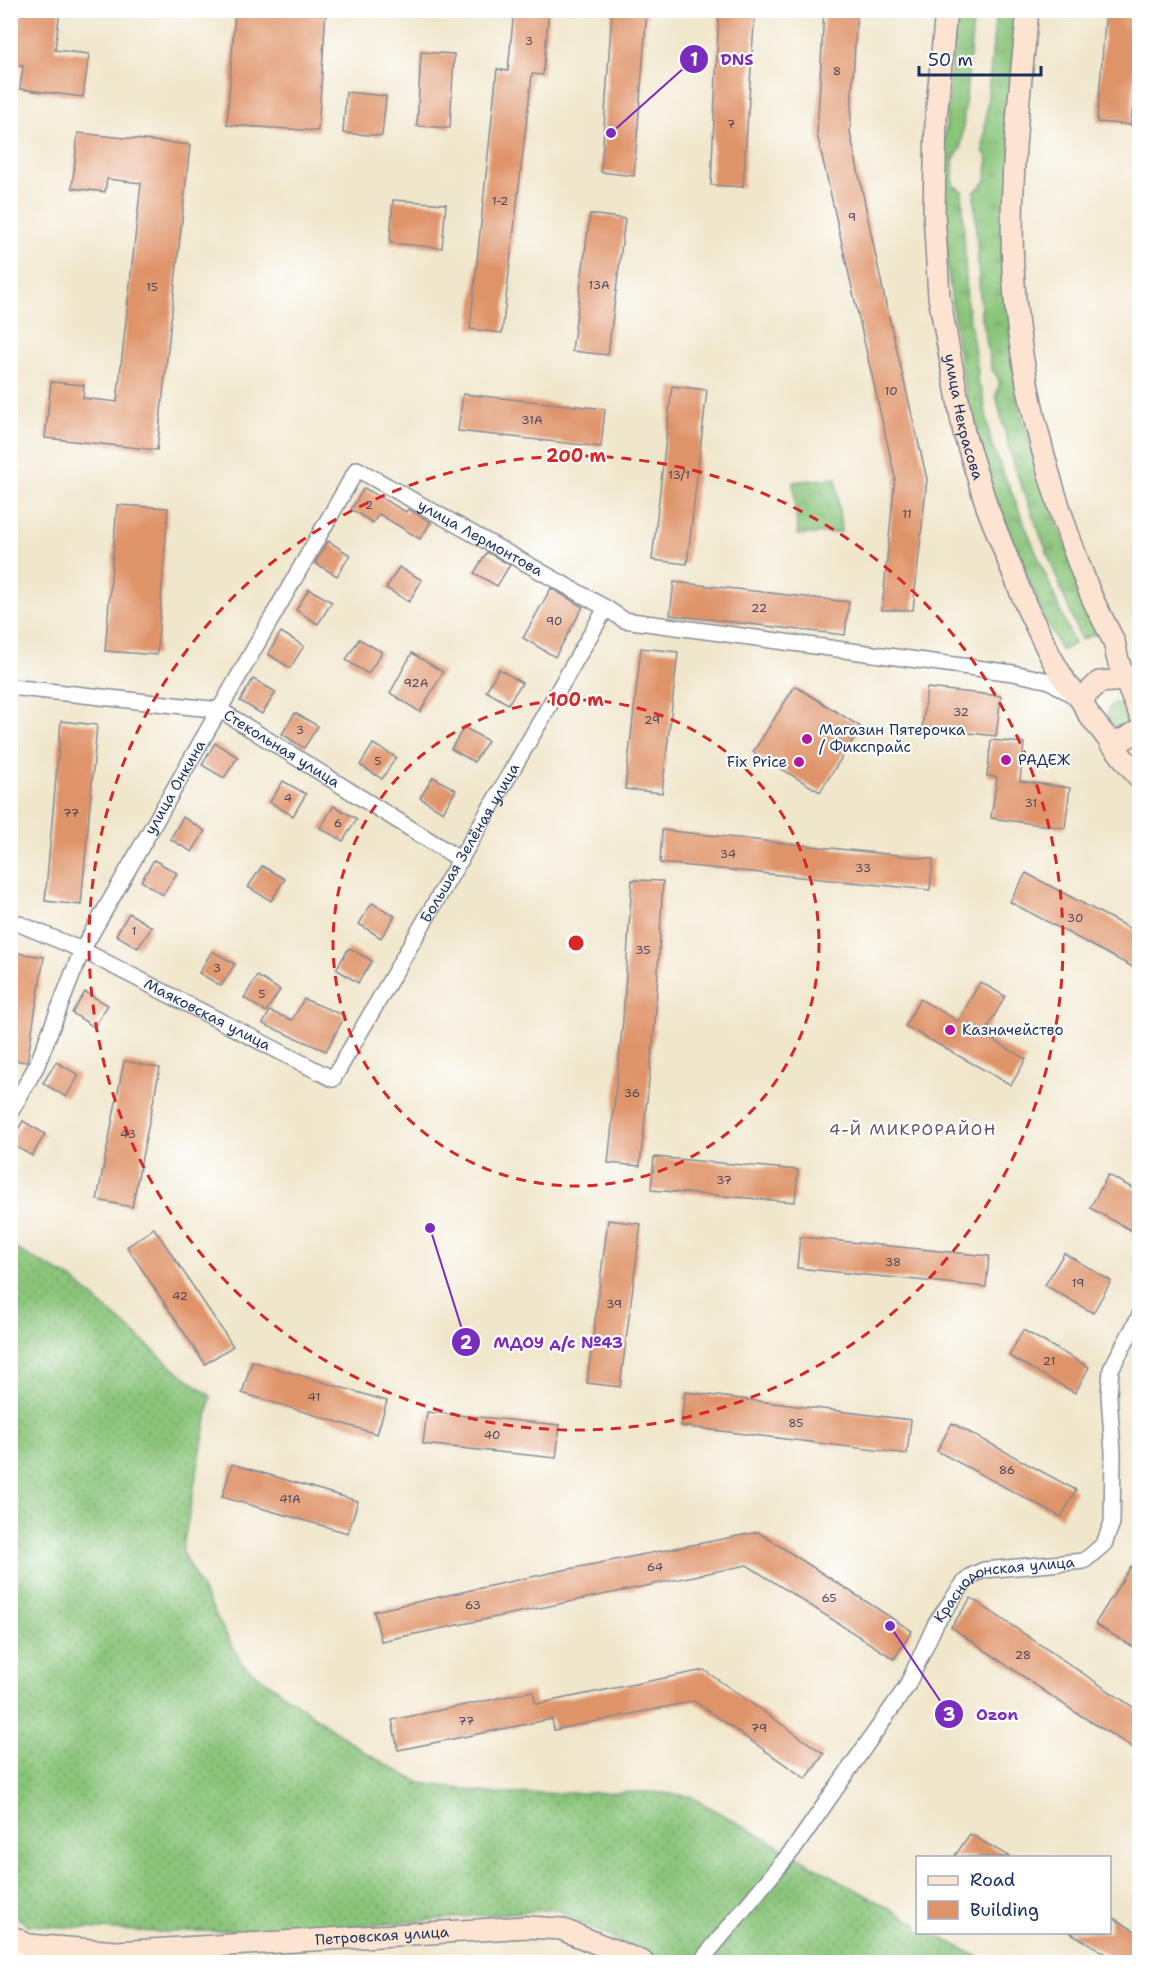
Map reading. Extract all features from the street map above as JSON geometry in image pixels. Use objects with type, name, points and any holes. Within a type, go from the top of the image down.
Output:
[{"type":"main road","name":"улица Некрасова","points":[[946,10],[936,118],[934,212],[939,297],[963,433],[1019,588],[1051,657],[1089,715],[1140,779]]},
{"type":"main road","points":[[1028,10],[1011,202],[1013,270],[1022,352],[1038,432],[1059,502],[1091,594],[1133,684],[1140,715]]},
{"type":"main road","points":[[1081,700],[1099,682],[1133,684]]},
{"type":"main road","points":[[1110,743],[1124,740],[1140,730]]},
{"type":"main road","name":"Петровская улица","points":[[16,1946],[117,1952],[527,1928],[561,1929],[643,1962]]},
{"type":"street","name":"улица Лермонтова","points":[[357,469],[624,620],[1013,673],[1050,681],[1081,700]]},
{"type":"street","name":"улица Онкина","points":[[10,1113],[37,1065],[82,951],[357,469]]},
{"type":"street","name":"Большая Зелёная улица","points":[[333,1079],[606,608]]},
{"type":"street","name":"Стекольная улица","points":[[10,687],[220,710],[461,860]]},
{"type":"street","name":"Маяковская улица","points":[[10,920],[82,951],[333,1079]]},
{"type":"street","name":"Краснодонская улица","points":[[700,1962],[796,1846],[878,1731],[907,1686],[936,1623],[963,1584],[971,1576],[984,1570],[1084,1561],[1104,1544],[1112,1523],[1113,1452],[1109,1395],[1111,1369],[1140,1315]]},
{"type":"green space","points":[[956,11],[974,11],[961,148],[953,160],[953,185],[962,191],[967,304],[978,372],[977,383],[982,391],[991,443],[1074,644],[1061,651],[1031,588],[992,488],[970,417],[957,345],[947,262],[942,167]]},
{"type":"green space","points":[[996,11],[1020,11],[1010,335],[1019,405],[1041,481],[1100,632],[1081,640],[1013,464],[996,395],[999,382],[992,370],[981,313],[974,192],[986,181],[988,159],[983,150]]},
{"type":"green space","points":[[836,478],[841,532],[798,535],[793,482]]},
{"type":"green space","points":[[1119,703],[1128,706],[1131,715],[1128,724],[1119,727],[1110,724],[1107,715],[1110,706]]},
{"type":"green space","points":[[10,1246],[71,1278],[177,1371],[211,1396],[182,1552],[242,1664],[367,1754],[420,1783],[496,1794],[651,1792],[690,1796],[916,1923],[916,1934],[935,1934],[987,1962],[657,1962],[556,1909],[340,1928],[158,1932],[28,1925],[11,1913]]},
{"type":"building","points":[[15,10],[60,10],[55,50],[89,54],[83,97],[20,89],[23,66],[10,65]]},
{"type":"building","points":[[235,10],[326,10],[318,131],[227,125]]},
{"type":"building","points":[[514,10],[549,10],[543,75],[532,74],[502,333],[470,329],[497,69],[508,71]]},
{"type":"building","points":[[612,10],[647,10],[634,176],[601,172]]},
{"type":"building","points":[[719,10],[755,10],[743,187],[711,185]]},
{"type":"building","points":[[824,10],[857,10],[850,132],[885,300],[927,479],[913,610],[882,610],[895,477],[817,134]]},
{"type":"building","points":[[1106,10],[1140,10],[1131,125],[1097,122]]},
{"type":"building","points":[[421,52],[454,54],[450,128],[417,126]]},
{"type":"building","points":[[346,92],[386,96],[382,136],[343,133]]},
{"type":"building","points":[[78,133],[190,145],[157,450],[45,438],[51,382],[84,385],[83,398],[117,402],[141,183],[107,179],[105,192],[72,188]]},
{"type":"building","points":[[393,200],[446,204],[442,248],[390,243]]},
{"type":"building","points":[[590,214],[625,219],[608,355],[572,351]]},
{"type":"building","points":[[672,386],[707,390],[687,564],[652,560]]},
{"type":"building","points":[[463,394],[605,409],[601,447],[458,431]]},
{"type":"building","points":[[364,488],[406,512],[408,509],[431,522],[420,539],[379,514],[373,523],[351,509]]},
{"type":"building","points":[[117,505],[168,508],[157,655],[105,651]]},
{"type":"building","points":[[328,541],[350,555],[337,576],[315,563]]},
{"type":"building","points":[[487,552],[510,565],[497,586],[474,573]]},
{"type":"building","points":[[399,567],[422,580],[409,602],[386,588]]},
{"type":"building","points":[[674,582],[849,602],[845,635],[670,615]]},
{"type":"building","points":[[551,588],[583,607],[555,657],[523,638]]},
{"type":"building","points":[[309,589],[332,602],[318,624],[296,610]]},
{"type":"building","points":[[281,632],[304,646],[290,668],[268,654]]},
{"type":"building","points":[[359,639],[382,652],[368,674],[346,660]]},
{"type":"building","points":[[641,648],[678,652],[662,793],[625,789]]},
{"type":"building","points":[[412,653],[443,672],[420,712],[390,693]]},
{"type":"building","points":[[499,669],[522,683],[508,704],[486,691]]},
{"type":"building","points":[[253,679],[276,692],[262,714],[240,701]]},
{"type":"building","name":"Магазин Пятерочка / Фикспрайс","points":[[795,686],[861,727],[820,792],[753,752]]},
{"type":"building","points":[[927,688],[1001,696],[996,736],[922,728]]},
{"type":"building","points":[[295,713],[318,726],[304,748],[282,734]]},
{"type":"building","points":[[61,721],[97,725],[81,905],[45,901]]},
{"type":"building","points":[[464,727],[488,741],[474,762],[451,749]]},
{"type":"building","points":[[991,740],[1024,743],[1020,781],[1070,788],[1065,828],[991,818],[997,777],[987,776]]},
{"type":"building","points":[[215,743],[238,757],[224,778],[202,765]]},
{"type":"building","points":[[373,744],[396,757],[382,779],[360,765]]},
{"type":"building","points":[[433,777],[456,790],[443,812],[420,798]]},
{"type":"building","points":[[283,781],[306,794],[293,816],[270,802]]},
{"type":"building","points":[[334,806],[357,819],[343,841],[320,828]]},
{"type":"building","points":[[183,817],[205,831],[192,852],[170,839]]},
{"type":"building","points":[[662,830],[933,859],[930,890],[660,863]]},
{"type":"building","points":[[154,860],[177,873],[163,895],[141,881]]},
{"type":"building","points":[[262,866],[285,879],[271,901],[248,887]]},
{"type":"building","points":[[1026,873],[1140,934],[1140,971],[1010,902]]},
{"type":"building","points":[[632,880],[663,881],[655,1023],[640,1166],[608,1163],[623,1020]]},
{"type":"building","points":[[372,903],[395,916],[381,938],[359,924]]},
{"type":"building","points":[[129,913],[152,927],[138,948],[116,935]]},
{"type":"building","points":[[349,948],[372,961],[358,983],[336,969]]},
{"type":"building","points":[[212,951],[235,964],[221,986],[199,973]]},
{"type":"building","points":[[10,952],[44,957],[27,1062],[10,1060]]},
{"type":"building","points":[[257,976],[280,990],[266,1012],[244,998]]},
{"type":"building","name":"Казначейство","points":[[980,982],[1005,996],[984,1035],[1026,1059],[1011,1085],[905,1026],[920,999],[958,1021]]},
{"type":"building","points":[[85,992],[108,1005],[94,1027],[72,1013]]},
{"type":"building","points":[[304,999],[345,1016],[326,1051],[263,1024],[270,1011],[292,1020]]},
{"type":"building","points":[[124,1061],[160,1068],[132,1207],[97,1200]]},
{"type":"building","points":[[56,1062],[79,1075],[66,1097],[43,1083]]},
{"type":"building","points":[[23,1121],[45,1134],[32,1156],[10,1143]]},
{"type":"building","points":[[654,1157],[798,1170],[795,1202],[651,1190]]},
{"type":"building","points":[[1108,1175],[1140,1192],[1140,1235],[1090,1208]]},
{"type":"building","points":[[608,1220],[641,1224],[620,1387],[587,1383]]},
{"type":"building","points":[[154,1228],[233,1346],[205,1364],[127,1247]]},
{"type":"building","points":[[800,1237],[989,1256],[986,1287],[797,1268]]},
{"type":"building","points":[[1064,1253],[1111,1281],[1093,1313],[1045,1285]]},
{"type":"building","points":[[1023,1330],[1089,1367],[1075,1393],[1009,1356]]},
{"type":"building","points":[[252,1361],[387,1401],[377,1434],[242,1393]]},
{"type":"building","points":[[685,1392],[911,1420],[907,1454],[681,1426]]},
{"type":"building","points":[[427,1412],[560,1425],[556,1458],[423,1444]]},
{"type":"building","points":[[952,1423],[1076,1490],[1061,1517],[937,1451]]},
{"type":"building","points":[[232,1464],[358,1501],[348,1533],[222,1497]]},
{"type":"building","points":[[758,1532],[912,1631],[894,1659],[747,1565],[381,1641],[374,1611],[564,1570]]},
{"type":"building","points":[[1131,1566],[1140,1571],[1140,1651],[1095,1624]]},
{"type":"building","points":[[971,1598],[1140,1712],[1140,1752],[1075,1712],[951,1627]]},
{"type":"building","points":[[704,1670],[824,1754],[806,1779],[694,1701],[554,1730],[552,1719],[398,1750],[392,1720],[533,1691],[536,1704]]},
{"type":"building","points":[[970,1834],[1008,1856],[955,1856]]},
{"type":"building","points":[[1111,1917],[1140,1934],[1140,1962],[1120,1962],[1072,1934],[1111,1934]]},
{"type":"place","name":"DNS","points":[[611,133]]},
{"type":"place","name":"Магазин Пятерочка / Фикспрайс","points":[[807,739]]},
{"type":"place","name":"РАДЕЖ","points":[[1006,760]]},
{"type":"place","name":"Fix Price","points":[[799,762]]},
{"type":"place","name":"Казначейство","points":[[950,1030]]},
{"type":"place","name":"МДОУ д/с №43","points":[[430,1228]]},
{"type":"place","name":"Ozon","points":[[890,1626]]},
{"type":"district","name":"4-Й МИКРОРАЙОН","points":[[913,1129]]}]
